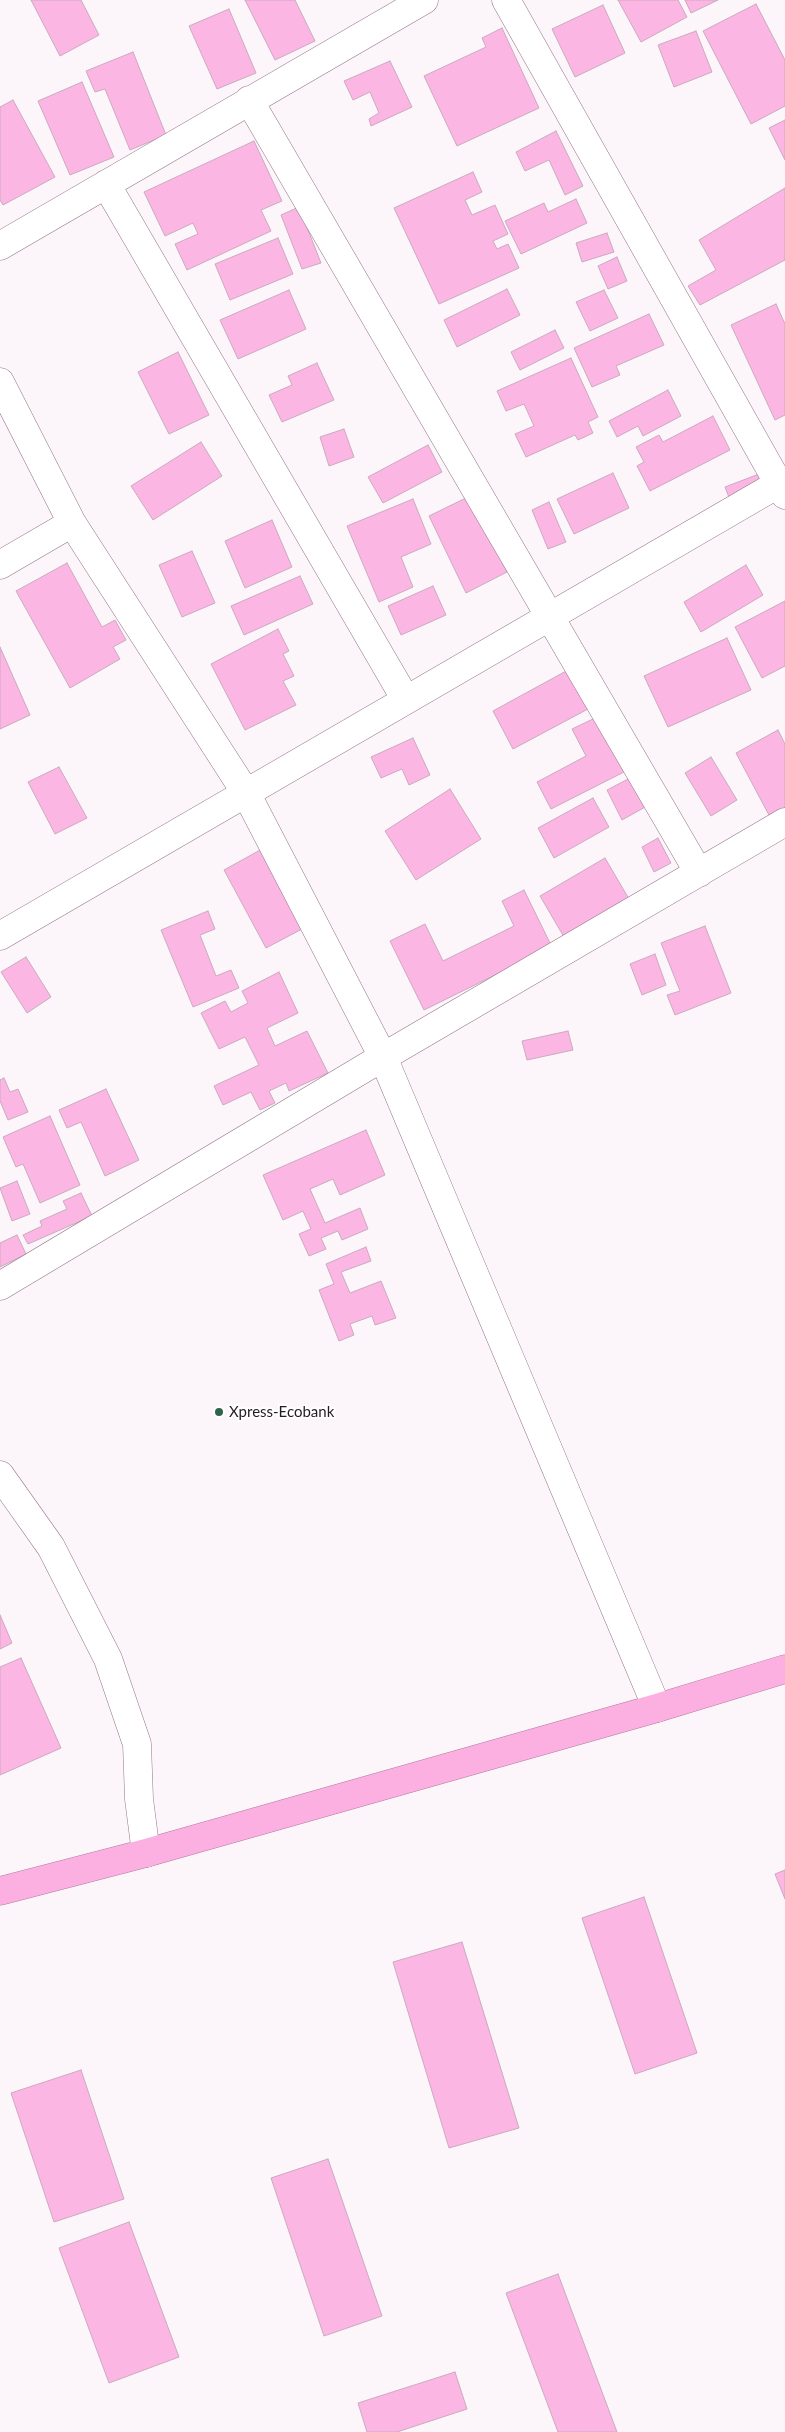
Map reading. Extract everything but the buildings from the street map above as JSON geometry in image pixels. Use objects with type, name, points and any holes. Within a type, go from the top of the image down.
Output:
[{"type":"highway","points":[[0,1891],[146,1853],[657,1708],[785,1669]]},
{"type":"street","points":[[0,246],[424,0]]},
{"type":"street","points":[[0,936],[550,617],[783,486],[506,0]]},
{"type":"street","points":[[249,100],[699,873]]},
{"type":"street","points":[[106,184],[406,700]]},
{"type":"street","points":[[0,382],[72,523],[246,793],[383,1057],[657,1708]]},
{"type":"street","points":[[0,565],[72,523]]},
{"type":"street","points":[[0,1286],[383,1057],[785,822]]},
{"type":"street","points":[[0,1475],[51,1547],[108,1659],[137,1744],[139,1799],[146,1853]]},
{"type":"place","name":"Xpress-Ecobank","points":[[219,1412]]}]
